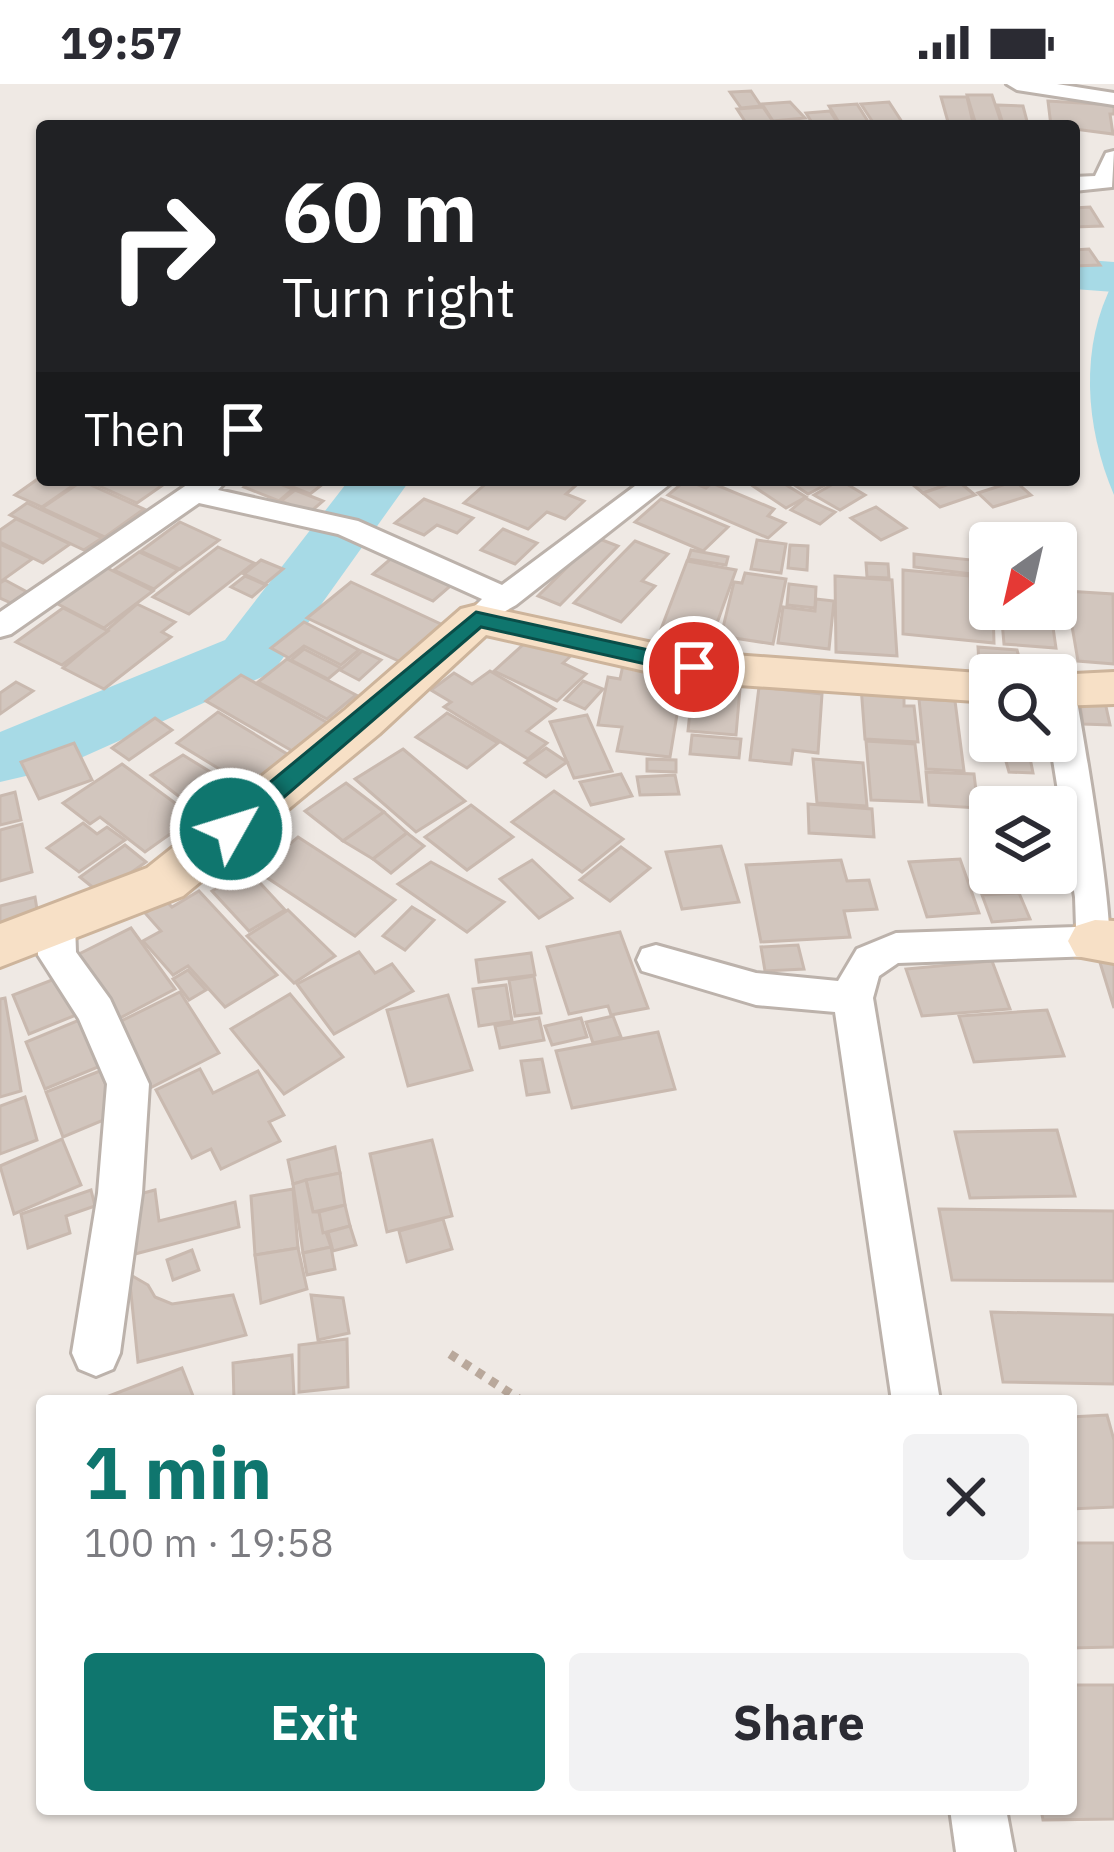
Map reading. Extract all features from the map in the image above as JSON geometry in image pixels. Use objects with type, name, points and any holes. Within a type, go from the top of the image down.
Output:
[{"type":"street","points":[[1017,84],[1114,99]]},
{"type":"street","points":[[1080,184],[1104,182],[1114,158]]},
{"type":"street","points":[[0,946],[165,882],[362,722],[491,609],[653,486]]},
{"type":"street","points":[[0,627],[205,487],[346,527],[491,609],[694,667],[969,685]]},
{"type":"street","points":[[1077,689],[1114,688]]},
{"type":"street","points":[[915,1395],[853,998],[859,970],[868,957],[896,948],[1104,941],[1070,762]]},
{"type":"street","points":[[56,924],[57,955],[96,1010],[128,1084],[120,1192],[96,1353]]},
{"type":"street","points":[[656,960],[756,988],[853,998]]},
{"type":"street","points":[[979,1815],[985,1852]]},
{"type":"path","points":[[449,1354],[513,1395]]},
{"type":"water","points":[[1114,281],[1114,495],[1097,442],[1090,387],[1095,332]]},
{"type":"building","points":[[751,91],[761,106],[741,108],[730,92]]},
{"type":"building","points":[[967,95],[992,95],[1000,120],[974,120]]},
{"type":"building","points":[[941,97],[967,97],[972,120],[947,120]]},
{"type":"building","points":[[1048,101],[1114,105],[1114,114],[1110,114],[1113,134],[1080,130],[1080,120],[1050,120]]},
{"type":"building","points":[[790,102],[805,118],[772,120],[762,104]]},
{"type":"building","points":[[889,102],[901,120],[871,120],[861,104]]},
{"type":"building","points":[[857,104],[867,120],[837,120],[829,106]]},
{"type":"building","points":[[997,105],[1023,106],[1027,120],[1002,120]]},
{"type":"building","points":[[763,107],[772,120],[744,120],[737,109]]},
{"type":"building","points":[[830,111],[836,120],[810,120],[806,113]]},
{"type":"building","points":[[1090,207],[1102,226],[1080,227],[1080,208]]},
{"type":"building","points":[[1089,249],[1100,265],[1080,266],[1080,250]]},
{"type":"building","points":[[36,480],[36,486],[72,486],[42,507],[15,495]]},
{"type":"building","points":[[75,486],[93,486],[144,509],[105,537],[42,508]]},
{"type":"building","points":[[99,486],[161,486],[137,503]]},
{"type":"building","points":[[285,486],[293,489],[279,501],[244,487]]},
{"type":"building","points":[[290,486],[320,486],[310,494]]},
{"type":"building","points":[[483,486],[575,486],[566,494],[584,501],[565,519],[547,512],[528,529],[464,503]]},
{"type":"building","points":[[679,486],[719,486],[774,509],[768,516],[785,523],[768,538],[668,495]]},
{"type":"building","points":[[753,486],[788,486],[806,497],[786,508]]},
{"type":"building","points":[[796,486],[823,486],[808,494]]},
{"type":"building","points":[[830,486],[850,486],[865,495],[840,510],[814,495]]},
{"type":"building","points":[[914,486],[943,486],[923,493]]},
{"type":"building","points":[[964,486],[975,495],[940,507],[923,493]]},
{"type":"building","points":[[1021,486],[1031,495],[993,507],[978,493]]},
{"type":"building","points":[[295,490],[323,501],[309,513],[281,501]]},
{"type":"building","points":[[805,498],[835,512],[820,524],[791,510]]},
{"type":"building","points":[[424,499],[473,518],[457,533],[437,525],[424,535],[395,523]]},
{"type":"building","points":[[661,499],[728,527],[703,551],[635,522]]},
{"type":"building","points":[[27,503],[102,538],[84,550],[10,515]]},
{"type":"building","points":[[876,507],[906,528],[881,540],[851,518]]},
{"type":"building","points":[[16,519],[70,544],[43,563],[0,542],[0,530]]},
{"type":"building","points":[[180,522],[219,540],[180,569],[141,551]]},
{"type":"building","points":[[503,529],[537,543],[515,564],[481,550]]},
{"type":"building","points":[[597,538],[618,546],[560,605],[538,596]]},
{"type":"building","points":[[757,540],[786,544],[781,573],[751,569]]},
{"type":"building","points":[[635,541],[668,554],[642,581],[655,586],[621,622],[574,603]]},
{"type":"building","points":[[0,544],[32,559],[0,582]]},
{"type":"building","points":[[790,545],[808,546],[807,570],[788,568]]},
{"type":"building","points":[[218,547],[254,563],[189,614],[153,597]]},
{"type":"building","points":[[691,550],[728,557],[726,565],[688,559]]},
{"type":"building","points":[[139,552],[178,570],[154,589],[114,570]]},
{"type":"building","points":[[914,554],[969,560],[969,574],[914,567]]},
{"type":"building","points":[[394,556],[455,582],[433,601],[373,574]]},
{"type":"building","points":[[261,560],[283,569],[265,584],[244,574]]},
{"type":"building","points":[[687,561],[736,570],[716,626],[698,622],[694,635],[661,629]]},
{"type":"building","points":[[866,563],[888,564],[889,578],[867,577]]},
{"type":"building","points":[[105,567],[153,591],[104,628],[56,603]]},
{"type":"building","points":[[903,570],[969,576],[969,630],[994,630],[994,643],[903,634]]},
{"type":"building","points":[[745,573],[786,579],[773,644],[721,636],[734,582],[742,583]]},
{"type":"building","points":[[245,576],[266,585],[252,597],[231,587]]},
{"type":"building","points":[[835,576],[892,580],[897,656],[836,652]]},
{"type":"building","points":[[5,580],[27,592],[11,603],[0,598],[0,583]]},
{"type":"building","points":[[351,582],[447,627],[405,664],[307,618]]},
{"type":"building","points":[[789,584],[816,587],[815,608],[787,605]]},
{"type":"building","points":[[1077,592],[1113,594],[1114,664],[1078,661],[1073,630],[1077,630]]},
{"type":"building","points":[[816,599],[834,601],[829,649],[778,643],[783,607],[815,611]]},
{"type":"building","points":[[137,604],[175,622],[162,632],[171,637],[104,689],[63,668]]},
{"type":"building","points":[[63,608],[108,631],[62,665],[16,642]]},
{"type":"building","points":[[304,622],[359,650],[341,665],[304,646],[289,658],[271,648]]},
{"type":"building","points":[[1003,630],[1053,630],[1056,648],[1004,644]]},
{"type":"building","points":[[535,634],[574,653],[563,663],[586,674],[557,701],[494,671]]},
{"type":"building","points":[[978,647],[1017,650],[1018,654],[978,654]]},
{"type":"building","points":[[304,649],[341,668],[328,679],[291,660]]},
{"type":"building","points":[[362,651],[381,660],[359,680],[340,670]]},
{"type":"building","points":[[287,659],[356,695],[327,719],[258,682]]},
{"type":"building","points":[[623,665],[684,672],[670,757],[617,751],[622,727],[598,725],[608,677],[620,679]]},
{"type":"building","points":[[490,671],[555,709],[527,731],[547,743],[528,759],[444,707],[451,702],[431,690],[454,673],[472,684]]},
{"type":"building","points":[[694,673],[741,677],[736,735],[688,731]]},
{"type":"building","points":[[241,675],[328,723],[294,752],[206,701]]},
{"type":"building","points":[[583,681],[603,689],[585,709],[565,700]]},
{"type":"building","points":[[16,682],[33,691],[0,714],[0,693]]},
{"type":"building","points":[[861,686],[867,687],[868,694],[904,696],[904,706],[914,706],[918,742],[865,739]]},
{"type":"building","points":[[759,687],[822,694],[818,753],[793,750],[791,764],[750,760]]},
{"type":"building","points":[[919,699],[955,701],[964,771],[926,769]]},
{"type":"building","points":[[1079,700],[1105,702],[1110,725],[1083,724]]},
{"type":"building","points":[[218,712],[292,757],[252,789],[177,743]]},
{"type":"building","points":[[447,713],[498,743],[467,768],[416,737]]},
{"type":"building","points":[[587,715],[612,771],[574,778],[550,722]]},
{"type":"building","points":[[155,718],[172,730],[129,760],[112,748]]},
{"type":"building","points":[[692,735],[741,739],[739,758],[690,754]]},
{"type":"building","points":[[866,741],[915,744],[922,802],[871,800]]},
{"type":"building","points":[[74,743],[92,780],[39,799],[21,762]]},
{"type":"building","points":[[546,748],[567,762],[546,777],[525,763]]},
{"type":"building","points":[[403,749],[465,801],[416,832],[355,779]]},
{"type":"building","points":[[183,755],[256,800],[219,827],[151,775]]},
{"type":"building","points":[[647,759],[676,760],[676,772],[647,771]]},
{"type":"building","points":[[813,759],[863,763],[867,806],[817,803]]},
{"type":"building","points":[[1006,762],[1031,762],[1033,773],[1009,772]]},
{"type":"building","points":[[122,764],[194,817],[145,852],[100,817],[90,824],[63,803]]},
{"type":"building","points":[[926,772],[974,774],[969,807],[929,805]]},
{"type":"building","points":[[621,774],[632,796],[591,805],[580,782]]},
{"type":"building","points":[[675,775],[679,794],[640,795],[637,777]]},
{"type":"building","points":[[346,783],[384,812],[343,841],[305,811]]},
{"type":"building","points":[[554,791],[623,839],[582,872],[512,822]]},
{"type":"building","points":[[15,792],[21,820],[0,825],[0,796]]},
{"type":"building","points":[[808,804],[872,809],[874,837],[809,833]]},
{"type":"building","points":[[471,805],[513,837],[467,870],[425,837]]},
{"type":"building","points":[[384,812],[407,833],[373,859],[343,841]]},
{"type":"building","points":[[83,823],[97,834],[107,827],[125,840],[79,872],[47,848]]},
{"type":"building","points":[[22,824],[32,872],[0,881],[0,830]]},
{"type":"building","points":[[407,833],[424,846],[391,873],[373,859]]},
{"type":"building","points":[[298,837],[395,900],[355,936],[257,871]]},
{"type":"building","points":[[125,845],[146,862],[101,894],[80,877]]},
{"type":"building","points":[[721,846],[739,902],[682,909],[666,852]]},
{"type":"building","points":[[621,847],[650,868],[610,901],[580,880]]},
{"type":"building","points":[[960,859],[979,913],[927,917],[909,862]]},
{"type":"building","points":[[532,860],[572,898],[539,918],[500,879]]},
{"type":"building","points":[[841,860],[847,881],[869,880],[877,909],[844,911],[850,937],[761,942],[746,865]]},
{"type":"building","points":[[431,862],[504,902],[467,932],[398,884]]},
{"type":"building","points":[[248,870],[285,910],[249,931],[212,891]]},
{"type":"building","points":[[199,891],[277,975],[225,1007],[188,966],[173,975],[143,941],[161,931],[145,913],[166,901],[172,907]]},
{"type":"building","points":[[1019,894],[1030,919],[992,922],[982,895]]},
{"type":"building","points":[[35,897],[39,922],[0,932],[0,906]]},
{"type":"building","points":[[412,907],[434,920],[405,950],[383,936]]},
{"type":"building","points":[[288,910],[335,956],[294,983],[247,936]]},
{"type":"building","points":[[131,928],[175,989],[118,1019],[75,956]]},
{"type":"building","points":[[620,932],[648,1008],[611,1015],[608,1006],[569,1014],[547,947]]},
{"type":"building","points":[[798,945],[804,969],[765,971],[761,947]]},
{"type":"building","points":[[359,952],[375,973],[392,964],[413,991],[334,1034],[297,984]]},
{"type":"building","points":[[531,953],[535,975],[479,982],[476,960]]},
{"type":"building","points":[[1098,956],[1114,956],[1114,1008]]},
{"type":"building","points":[[992,961],[1010,1009],[922,1016],[906,969]]},
{"type":"building","points":[[188,970],[206,990],[189,1000],[173,979]]},
{"type":"building","points":[[65,975],[81,1013],[29,1034],[13,995]]},
{"type":"building","points":[[534,976],[541,1013],[515,1016],[509,980]]},
{"type":"building","points":[[506,985],[512,1021],[479,1026],[473,989]]},
{"type":"building","points":[[180,992],[219,1053],[148,1089],[111,1026]]},
{"type":"building","points":[[290,994],[343,1057],[284,1094],[231,1029]]},
{"type":"building","points":[[448,995],[472,1070],[408,1086],[387,1010]]},
{"type":"building","points":[[5,998],[21,1091],[0,1097],[0,999]]},
{"type":"building","points":[[1047,1010],[1064,1056],[974,1062],[959,1016]]},
{"type":"building","points":[[89,1016],[110,1062],[45,1089],[26,1042]]},
{"type":"building","points":[[613,1016],[621,1037],[593,1043],[586,1022]]},
{"type":"building","points":[[539,1018],[544,1040],[500,1048],[495,1026]]},
{"type":"building","points":[[581,1018],[587,1037],[552,1045],[545,1026]]},
{"type":"building","points":[[658,1032],[675,1089],[572,1108],[556,1051]]},
{"type":"building","points":[[542,1059],[549,1092],[527,1095],[521,1061]]},
{"type":"building","points":[[200,1069],[213,1093],[258,1071],[284,1115],[269,1122],[280,1141],[221,1169],[211,1149],[192,1158],[156,1090]]},
{"type":"building","points":[[100,1071],[118,1114],[63,1137],[46,1092]]},
{"type":"building","points":[[25,1097],[37,1140],[0,1154],[0,1106]]},
{"type":"building","points":[[1057,1130],[1075,1196],[970,1198],[955,1132]]},
{"type":"building","points":[[62,1139],[81,1185],[14,1214],[0,1166]]},
{"type":"building","points":[[432,1140],[452,1216],[387,1232],[370,1154]]},
{"type":"building","points":[[335,1147],[340,1173],[293,1184],[288,1160]]},
{"type":"building","points":[[340,1173],[345,1205],[313,1212],[306,1180]]},
{"type":"building","points":[[306,1180],[313,1212],[319,1212],[331,1247],[303,1253],[293,1184]]},
{"type":"building","points":[[293,1189],[298,1248],[255,1255],[251,1196]]},
{"type":"building","points":[[91,1190],[95,1206],[66,1216],[70,1233],[28,1248],[21,1214]]},
{"type":"building","points":[[155,1190],[159,1221],[235,1202],[239,1227],[131,1255],[124,1198]]},
{"type":"building","points":[[345,1205],[350,1226],[323,1233],[319,1212]]},
{"type":"building","points":[[939,1209],[1114,1211],[1114,1281],[952,1280]]},
{"type":"building","points":[[443,1219],[452,1249],[407,1262],[399,1231]]},
{"type":"building","points":[[350,1226],[356,1245],[333,1251],[328,1232]]},
{"type":"building","points":[[331,1247],[335,1269],[307,1275],[303,1253]]},
{"type":"building","points":[[298,1248],[307,1289],[261,1303],[255,1255]]},
{"type":"building","points":[[192,1250],[199,1270],[173,1280],[167,1260]]},
{"type":"building","points":[[129,1274],[148,1285],[155,1297],[172,1304],[233,1295],[246,1335],[138,1362]]},
{"type":"building","points":[[311,1295],[343,1298],[349,1333],[318,1340]]},
{"type":"building","points":[[991,1312],[1114,1315],[1114,1384],[1003,1382]]},
{"type":"building","points":[[347,1339],[348,1387],[299,1392],[299,1345]]},
{"type":"building","points":[[292,1355],[294,1395],[234,1395],[233,1363]]},
{"type":"building","points":[[182,1368],[193,1395],[112,1395]]},
{"type":"building","points":[[1107,1415],[1114,1440],[1114,1507],[1077,1509],[1077,1417]]},
{"type":"building","points":[[1077,1543],[1114,1543],[1114,1647],[1077,1648]]},
{"type":"building","points":[[1077,1685],[1114,1685],[1114,1819],[1043,1820],[1042,1815],[1077,1815]]},
{"type":"waterway","points":[[1080,274],[1114,277]]},
{"type":"waterway","points":[[0,757],[31,751],[249,656],[376,486]]},
{"type":"route","points":[[231,829],[362,722],[476,619],[694,667]]}]
